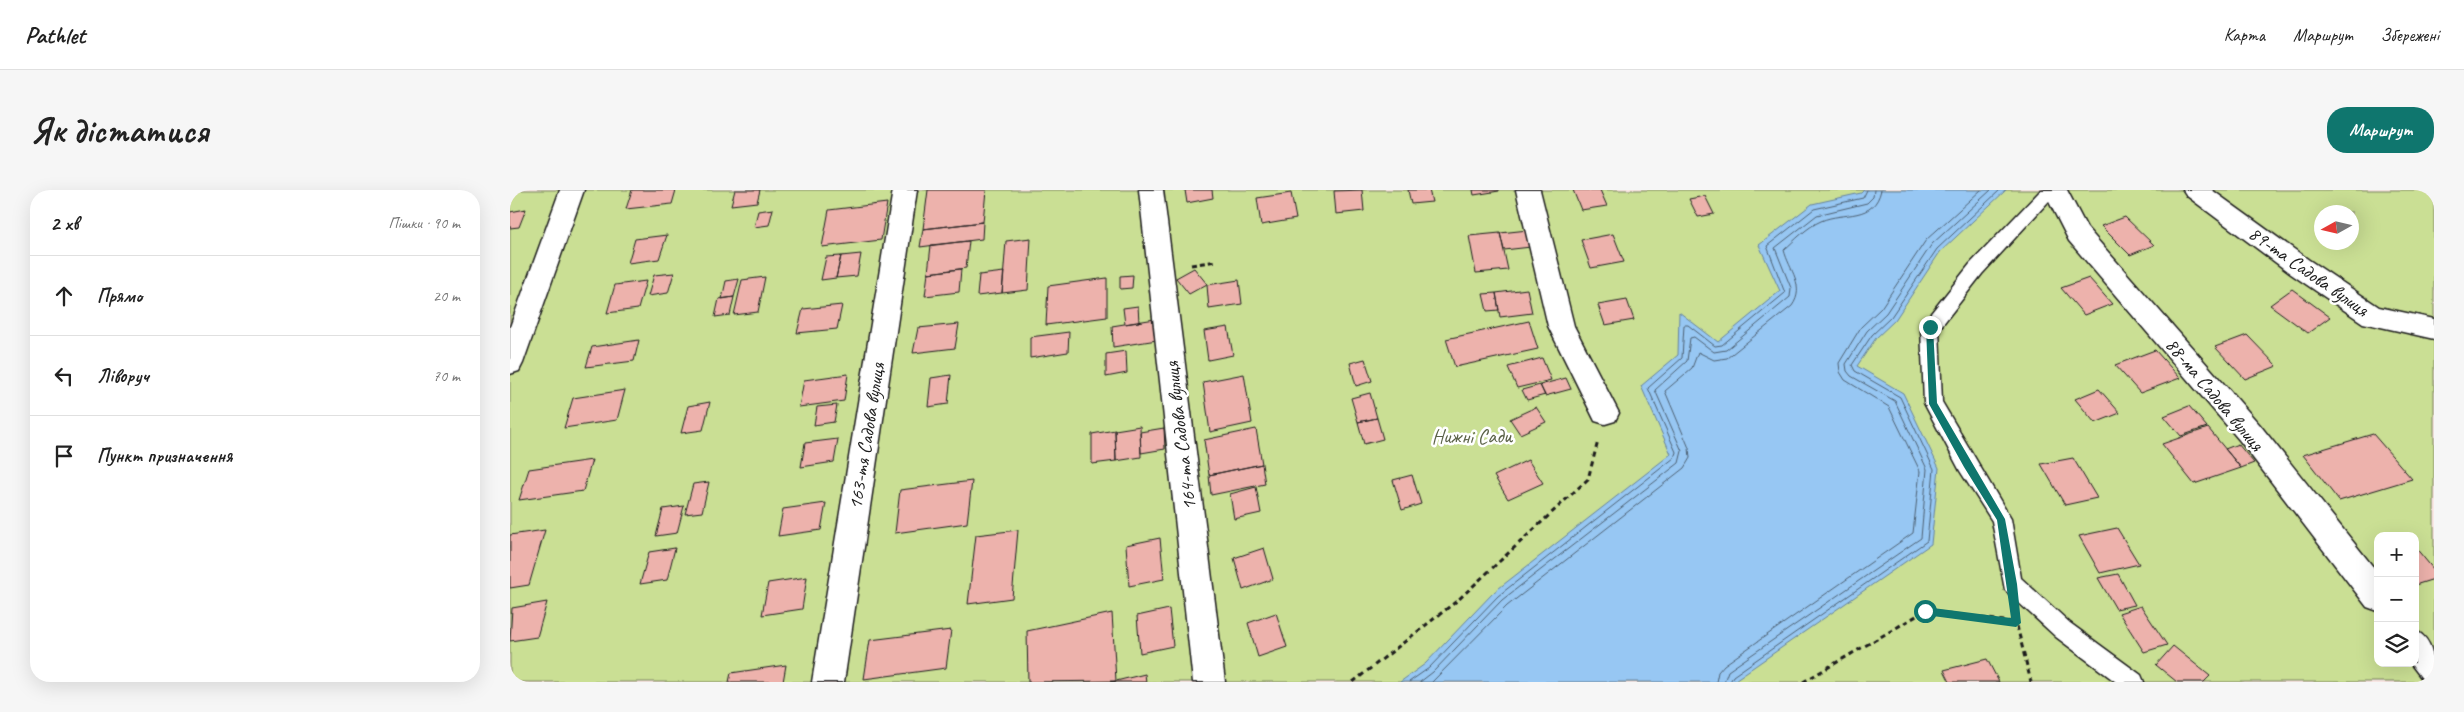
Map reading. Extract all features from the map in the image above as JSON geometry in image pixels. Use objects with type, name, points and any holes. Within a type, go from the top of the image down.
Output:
[{"type":"street","points":[[510,363],[572,190]]},
{"type":"street","name":"163-тя Садова вулиця","points":[[828,682],[905,190]]},
{"type":"street","name":"164-та Садова вулиця","points":[[1152,190],[1209,682]]},
{"type":"street","points":[[1528,190],[1561,326],[1605,413]]},
{"type":"street","name":"88-ма Садова вулиця","points":[[2055,190],[2078,234],[2250,433],[2374,592]]},
{"type":"street","name":"89-та Садова вулиця","points":[[2195,190],[2300,267],[2372,316],[2434,329]]},
{"type":"street","points":[[2419,650],[2434,669]]},
{"type":"lane","points":[[2051,190],[1976,269],[1930,327],[1933,404],[1967,465],[2001,519],[2012,584],[2063,630],[2133,682]]},
{"type":"path","points":[[1353,682],[1458,600],[1588,480],[1605,413]]},
{"type":"path","points":[[2012,584],[2016,623],[2031,682]]},
{"type":"path","points":[[1803,682],[1844,660],[1925,611],[2016,623]]},
{"type":"green space","name":"Нижні Сади","points":[[510,190],[2434,190],[2434,682],[510,682]]},
{"type":"water","points":[[1864,190],[2006,190],[1940,252],[1895,320],[1876,338],[1857,366],[1903,393],[1939,468],[1931,544],[1732,682],[1400,682],[1425,664],[1494,592],[1671,454],[1641,386],[1678,355],[1679,312],[1718,342],[1780,291],[1759,245],[1812,204],[1861,193]]},
{"type":"building","points":[[632,190],[676,190],[672,204],[626,209]]},
{"type":"building","points":[[735,190],[760,190],[757,202],[731,205]]},
{"type":"building","points":[[928,190],[986,190],[983,222],[923,229]]},
{"type":"building","points":[[1185,190],[1212,190],[1213,198],[1187,203]]},
{"type":"building","points":[[1362,190],[1364,211],[1336,214],[1334,191]]},
{"type":"building","points":[[1408,190],[1429,190],[1432,202],[1411,204]]},
{"type":"building","points":[[1473,190],[1499,190],[1499,191],[1474,195]]},
{"type":"building","points":[[1573,190],[1600,190],[1607,206],[1581,210]]},
{"type":"building","points":[[1291,193],[1296,219],[1261,225],[1257,198]]},
{"type":"building","points":[[1705,196],[1714,214],[1698,217],[1689,199]]},
{"type":"building","points":[[887,203],[881,240],[822,247],[829,210]]},
{"type":"building","points":[[526,209],[519,227],[510,228],[510,212]]},
{"type":"building","points":[[773,209],[769,225],[754,227],[758,211]]},
{"type":"building","points":[[2125,217],[2154,245],[2130,255],[2101,226]]},
{"type":"building","points":[[983,222],[982,239],[920,247],[923,229]]},
{"type":"building","points":[[1528,230],[1531,247],[1504,250],[1500,233]]},
{"type":"building","points":[[1500,233],[1508,270],[1476,273],[1469,236]]},
{"type":"building","points":[[1613,234],[1624,262],[1591,268],[1581,240]]},
{"type":"building","points":[[667,235],[659,259],[628,263],[635,239]]},
{"type":"building","points":[[1031,238],[1028,290],[1002,293],[1006,241]]},
{"type":"building","points":[[969,241],[966,268],[928,273],[931,245]]},
{"type":"building","points":[[861,254],[857,276],[836,278],[841,256]]},
{"type":"building","points":[[841,256],[836,278],[821,280],[826,257]]},
{"type":"building","points":[[1194,268],[1207,284],[1189,294],[1176,278]]},
{"type":"building","points":[[961,269],[959,292],[925,296],[928,273]]},
{"type":"building","points":[[1004,272],[1002,293],[977,296],[979,275]]},
{"type":"building","points":[[674,273],[668,293],[648,296],[654,275]]},
{"type":"building","points":[[1133,275],[1132,288],[1120,289],[1120,276]]},
{"type":"building","points":[[765,277],[758,312],[734,315],[742,280]]},
{"type":"building","points":[[1107,278],[1107,317],[1046,325],[1048,286]]},
{"type":"building","points":[[2089,278],[2112,304],[2084,315],[2061,288]]},
{"type":"building","points":[[739,279],[734,297],[722,299],[726,281]]},
{"type":"building","points":[[1239,280],[1242,304],[1209,309],[1207,285]]},
{"type":"building","points":[[646,281],[638,309],[607,313],[615,285]]},
{"type":"building","points":[[1527,289],[1532,313],[1500,317],[1496,293]]},
{"type":"building","points":[[2292,289],[2330,317],[2308,333],[2270,305]]},
{"type":"building","points":[[1496,293],[1499,310],[1487,311],[1483,294]]},
{"type":"building","points":[[734,297],[730,315],[715,317],[719,299]]},
{"type":"building","points":[[1627,300],[1634,320],[1605,325],[1598,305]]},
{"type":"building","points":[[842,305],[837,329],[797,333],[803,309]]},
{"type":"building","points":[[1138,306],[1139,322],[1125,324],[1123,308]]},
{"type":"building","points":[[1155,319],[1157,340],[1113,347],[1112,326]]},
{"type":"building","points":[[1529,321],[1538,349],[1455,367],[1446,339]]},
{"type":"building","points":[[959,324],[955,348],[913,353],[918,328]]},
{"type":"building","points":[[1228,327],[1233,355],[1208,360],[1204,331]]},
{"type":"building","points":[[1069,332],[1068,352],[1030,358],[1030,337]]},
{"type":"building","points":[[2247,335],[2277,366],[2245,379],[2215,347]]},
{"type":"building","points":[[639,340],[634,361],[586,367],[592,347]]},
{"type":"building","points":[[2155,350],[2180,378],[2140,393],[2115,365]]},
{"type":"building","points":[[1126,351],[1127,373],[1106,377],[1106,354]]},
{"type":"building","points":[[1542,358],[1551,380],[1517,388],[1508,367]]},
{"type":"building","points":[[1365,359],[1372,381],[1356,386],[1350,363]]},
{"type":"building","points":[[848,374],[844,401],[799,407],[804,380]]},
{"type":"building","points":[[1244,374],[1252,423],[1210,432],[1203,382]]},
{"type":"building","points":[[951,375],[948,404],[928,407],[931,378]]},
{"type":"building","points":[[1566,378],[1571,389],[1545,396],[1540,385]]},
{"type":"building","points":[[1540,385],[1545,395],[1527,400],[1522,390]]},
{"type":"building","points":[[2099,389],[2120,413],[2095,423],[2075,399]]},
{"type":"building","points":[[625,390],[617,420],[564,428],[573,398]]},
{"type":"building","points":[[1370,393],[1377,418],[1358,422],[1351,398]]},
{"type":"building","points":[[710,402],[703,430],[681,433],[688,406]]},
{"type":"building","points":[[837,405],[834,422],[814,425],[817,407]]},
{"type":"building","points":[[2189,406],[2207,427],[2181,436],[2164,416]]},
{"type":"building","points":[[1536,407],[1546,422],[1520,434],[1510,419]]},
{"type":"building","points":[[1377,418],[1383,439],[1364,444],[1358,422]]},
{"type":"building","points":[[1140,426],[1141,457],[1116,461],[1115,430]]},
{"type":"building","points":[[1164,428],[1165,449],[1141,453],[1140,432]]},
{"type":"building","points":[[2208,428],[2241,468],[2194,484],[2162,444]]},
{"type":"building","points":[[1256,429],[1262,464],[1209,475],[1204,440]]},
{"type":"building","points":[[1115,430],[1116,461],[1092,464],[1092,434]]},
{"type":"building","points":[[2373,434],[2412,479],[2339,501],[2303,455]]},
{"type":"building","points":[[838,439],[834,462],[801,467],[805,443]]},
{"type":"building","points":[[2238,444],[2254,463],[2241,468],[2225,449]]},
{"type":"building","points":[[2073,458],[2097,498],[2065,505],[2041,464]]},
{"type":"building","points":[[592,460],[583,491],[519,500],[529,469]]},
{"type":"building","points":[[1528,460],[1543,483],[1508,499],[1494,476]]},
{"type":"building","points":[[1262,464],[1265,484],[1211,495],[1209,475]]},
{"type":"building","points":[[1412,475],[1421,504],[1402,510],[1393,480]]},
{"type":"building","points":[[972,481],[967,523],[895,533],[900,490]]},
{"type":"building","points":[[709,482],[702,512],[685,514],[693,484]]},
{"type":"building","points":[[1256,487],[1261,513],[1234,519],[1230,494]]},
{"type":"building","points":[[826,503],[821,530],[778,536],[783,509]]},
{"type":"building","points":[[684,506],[677,533],[656,536],[663,509]]},
{"type":"building","points":[[2117,528],[2139,564],[2100,573],[2079,536]]},
{"type":"building","points":[[545,530],[529,585],[510,588],[510,535]]},
{"type":"building","points":[[1018,530],[1012,598],[968,604],[976,535]]},
{"type":"building","points":[[1160,538],[1164,579],[1129,586],[1126,545]]},
{"type":"building","points":[[675,548],[667,580],[640,584],[649,552]]},
{"type":"building","points":[[1264,548],[1273,579],[1243,590],[1234,558]]},
{"type":"building","points":[[2419,552],[2434,570],[2434,579],[2419,584]]},
{"type":"building","points":[[2118,574],[2135,605],[2116,609],[2098,578]]},
{"type":"building","points":[[807,577],[802,609],[762,615],[768,583]]},
{"type":"building","points":[[547,602],[537,637],[510,641],[512,608]]},
{"type":"building","points":[[2141,606],[2167,645],[2144,652],[2119,613]]},
{"type":"building","points":[[1169,609],[1173,646],[1140,653],[1137,616]]},
{"type":"building","points":[[1112,613],[1116,681],[1028,682],[1027,631]]},
{"type":"building","points":[[1276,613],[1287,647],[1258,657],[1248,623]]},
{"type":"building","points":[[951,630],[946,668],[864,679],[870,640]]},
{"type":"building","points":[[2173,646],[2210,676],[2204,682],[2177,682],[2156,665]]},
{"type":"building","points":[[1987,659],[1999,682],[1950,682],[1944,670]]},
{"type":"building","points":[[786,665],[783,682],[729,682],[731,673]]},
{"type":"building","points":[[1145,674],[1146,682],[1110,682],[1116,681]]},
{"type":"route","points":[[1925,611],[2016,623],[2012,584],[2001,519],[1967,465],[1933,404],[1930,327]]}]
